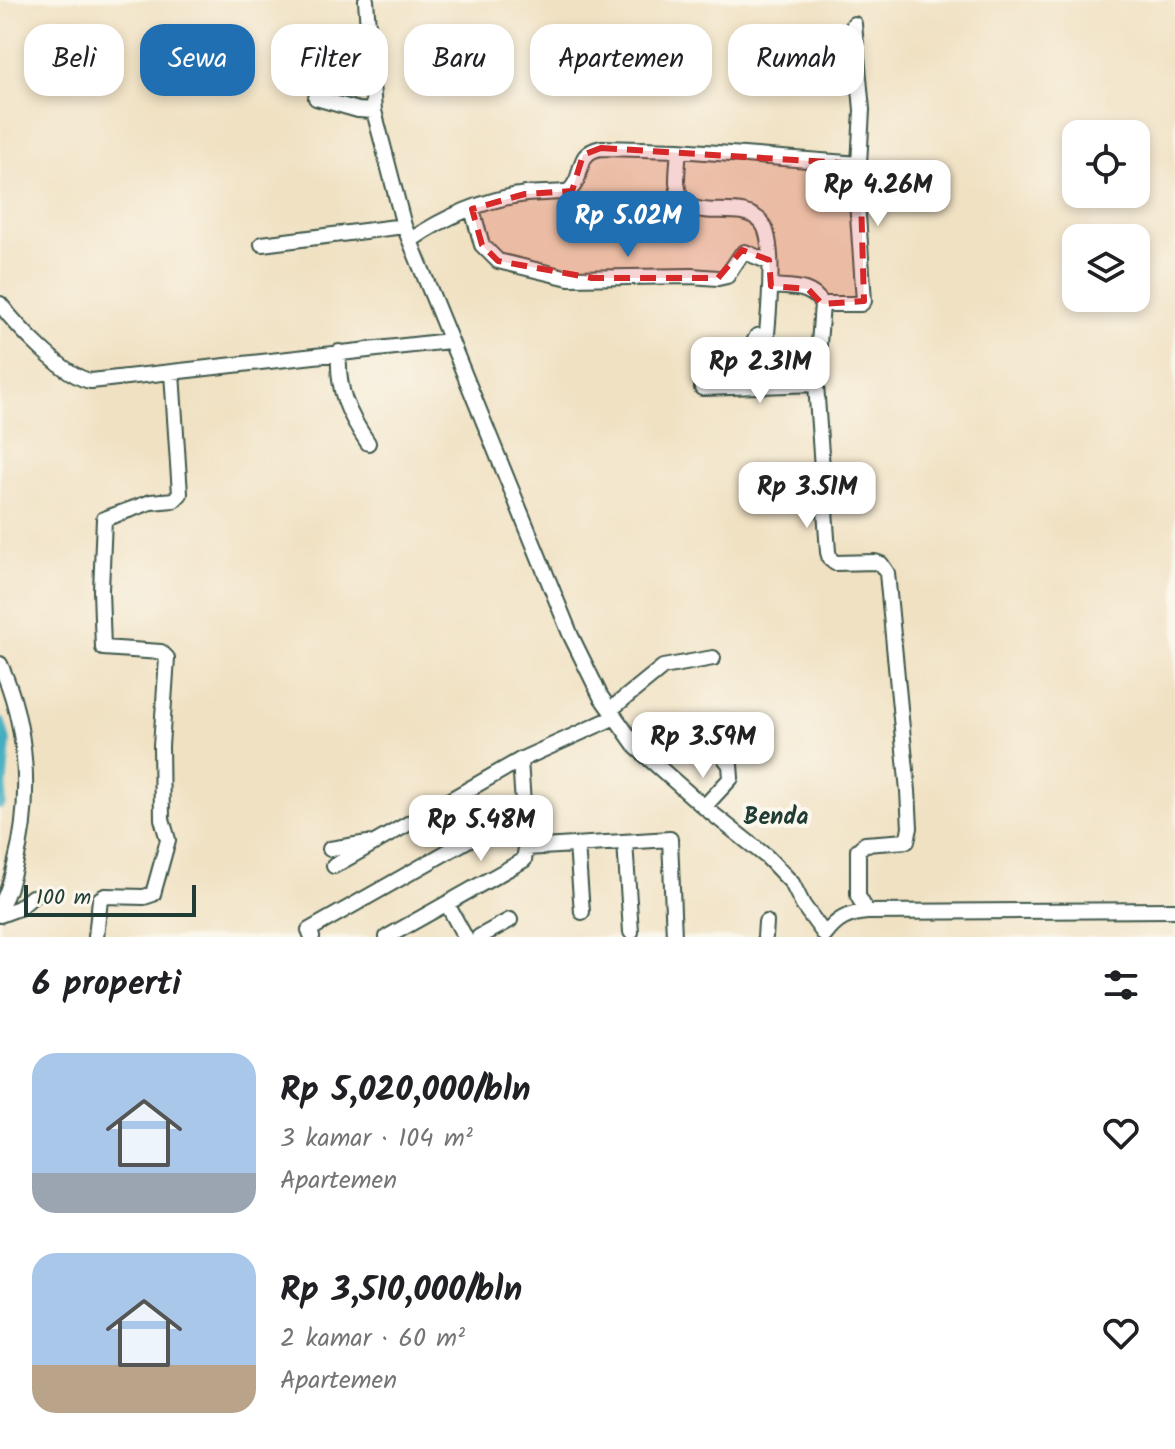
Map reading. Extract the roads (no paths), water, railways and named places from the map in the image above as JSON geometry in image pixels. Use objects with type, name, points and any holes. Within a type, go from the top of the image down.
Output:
[{"type":"street","points":[[366,0],[374,111],[408,233],[449,341],[571,636],[601,697],[637,748],[767,857],[792,883],[824,936],[835,922],[849,914],[867,912],[1175,910]]},
{"type":"street","points":[[822,304],[861,304],[864,301],[857,201],[861,96]]},
{"type":"street","points":[[316,98],[358,110],[374,111]]},
{"type":"street","points":[[262,244],[408,233],[472,209],[525,194],[569,191],[578,179],[583,155],[589,150],[601,148],[679,150],[860,164]]},
{"type":"street","points":[[679,150],[677,184],[683,201],[705,212],[735,210],[754,216],[764,225],[768,237],[771,286],[767,334],[757,336],[754,342],[754,386]]},
{"type":"street","points":[[472,209],[482,245],[498,261],[569,278],[718,278],[727,276],[745,252],[769,262]]},
{"type":"street","points":[[771,286],[808,289],[816,294],[822,304],[816,384],[830,559],[835,563],[881,564],[887,573],[890,591],[910,835],[904,842],[859,847],[858,896],[867,912]]},
{"type":"street","points":[[0,304],[17,326],[79,379],[91,381],[449,341]]},
{"type":"street","points":[[339,352],[343,400],[349,416],[368,443]]},
{"type":"street","points":[[96,937],[100,899],[105,896],[144,897],[153,894],[168,840],[161,799],[163,690],[167,658],[161,652],[103,648],[101,590],[104,519],[151,502],[174,500],[180,494],[172,373]]},
{"type":"street","points":[[702,388],[816,384]]},
{"type":"street","points":[[334,866],[520,760],[613,714],[663,667],[713,658]]},
{"type":"street","points":[[0,664],[11,691],[22,740],[25,816],[13,872],[0,906]]},
{"type":"street","points":[[704,807],[731,778],[730,765],[720,752]]},
{"type":"street","points":[[387,937],[524,860],[526,848],[520,760]]},
{"type":"street","points":[[312,937],[309,930],[523,809]]},
{"type":"street","points":[[526,848],[670,839],[674,937]]},
{"type":"street","points":[[330,849],[377,842]]},
{"type":"street","points":[[625,842],[631,932]]},
{"type":"street","points":[[577,845],[582,912]]},
{"type":"street","points":[[0,915],[19,908],[32,897]]},
{"type":"street","points":[[447,904],[465,937]]},
{"type":"street","points":[[479,937],[510,920]]},
{"type":"waterway","points":[[0,723],[5,741],[0,803]]},
{"type":"district","name":"Benda","points":[[776,816]]}]
